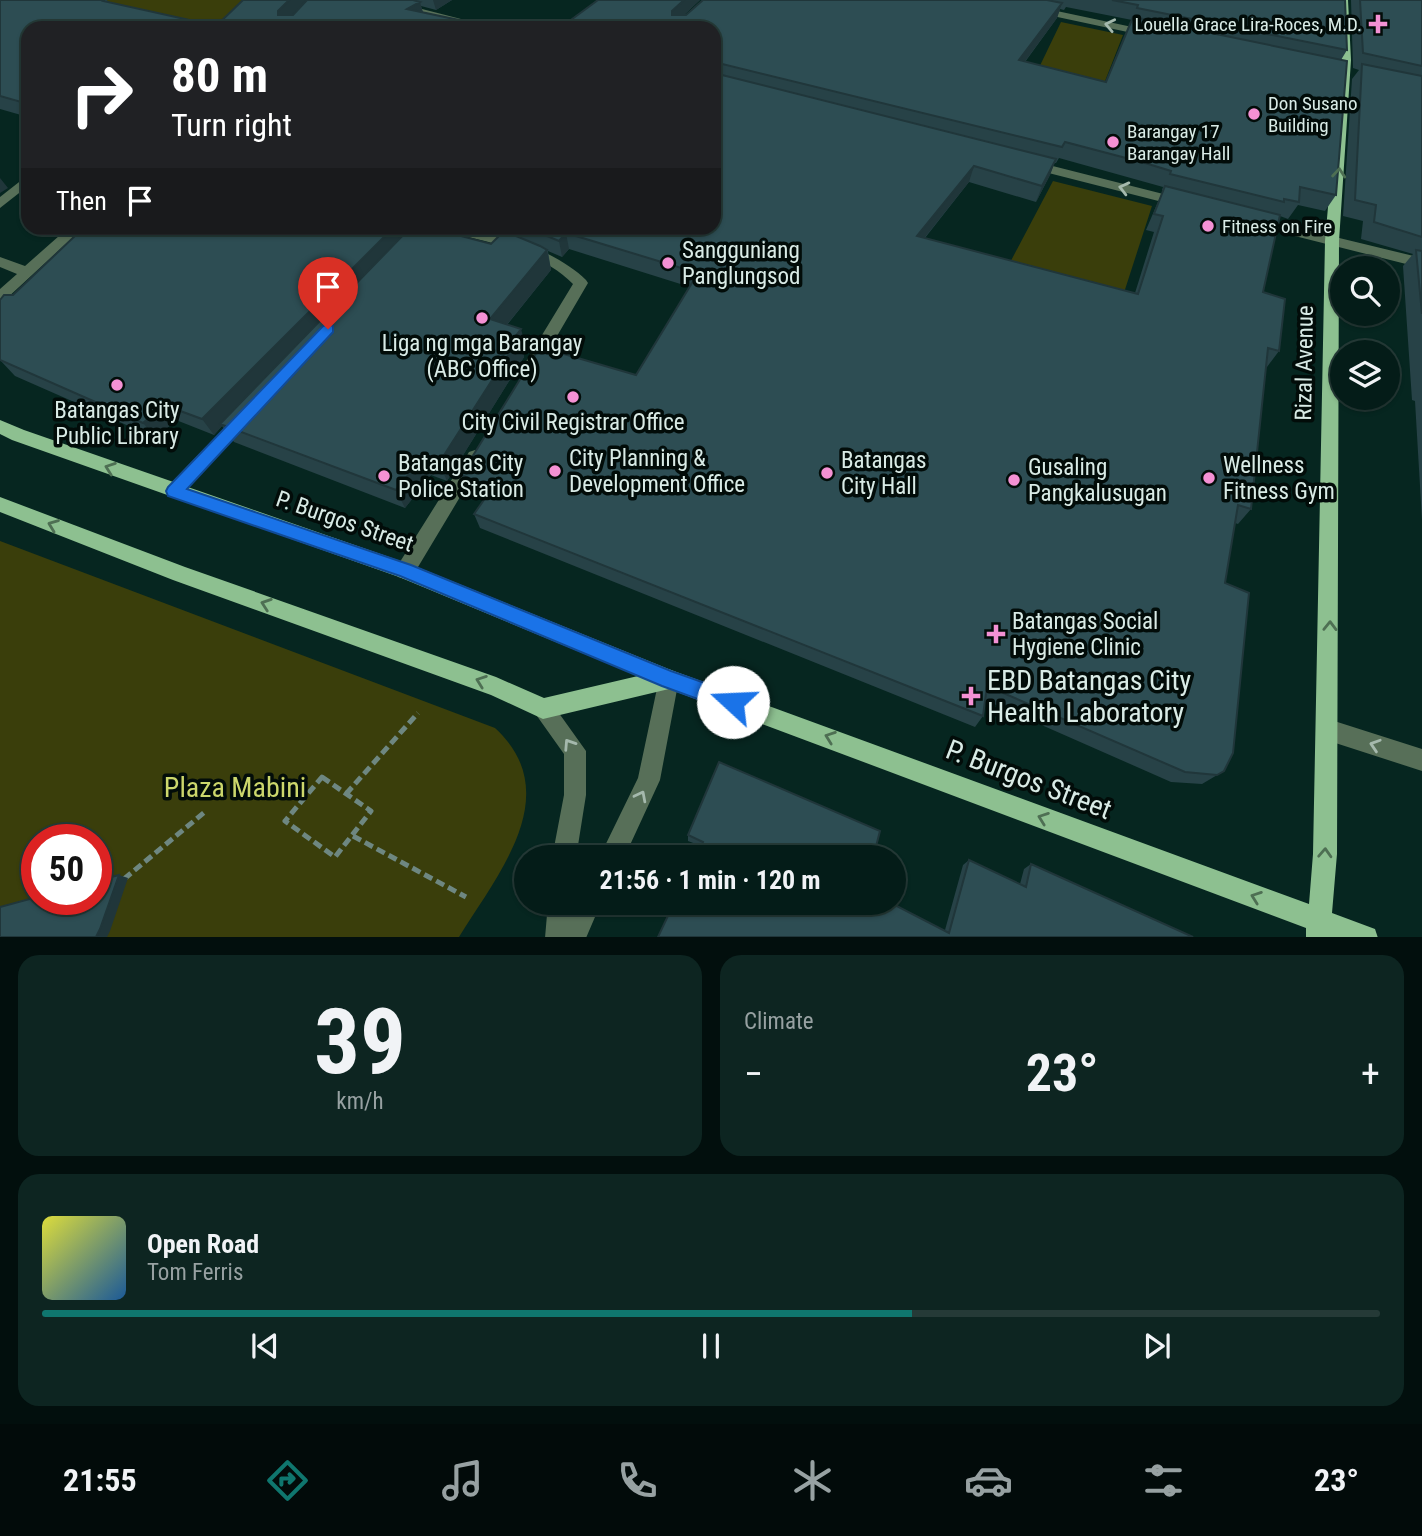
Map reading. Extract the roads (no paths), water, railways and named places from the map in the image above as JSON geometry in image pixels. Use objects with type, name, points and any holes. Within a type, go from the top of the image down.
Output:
[{"type":"main road","name":"Rizal Avenue","points":[[1319,929],[1325,854],[1328,730],[1332,241],[1344,73],[1343,0]]},
{"type":"main road","name":"P. Burgos Street","points":[[0,426],[18,435],[174,491],[405,570],[669,680],[840,741],[1319,929],[1366,937]]},
{"type":"main road","points":[[0,504],[180,574],[496,687],[543,709],[669,680]]},
{"type":"street","points":[[375,0],[462,21]]},
{"type":"street","points":[[1028,8],[1160,36]]},
{"type":"street","points":[[1010,159],[1198,207]]},
{"type":"street","points":[[0,204],[21,185]]},
{"type":"street","points":[[1239,218],[1422,263]]},
{"type":"street","points":[[0,298],[68,235]]},
{"type":"street","points":[[500,235],[575,275],[581,283],[519,387]]},
{"type":"street","points":[[0,262],[27,272]]},
{"type":"street","points":[[174,491],[251,410]]},
{"type":"street","points":[[405,570],[483,444]]},
{"type":"street","points":[[617,845],[649,780],[669,680]]},
{"type":"street","points":[[543,709],[575,751],[575,795],[566,845]]},
{"type":"street","points":[[1328,730],[1422,760]]},
{"type":"street","points":[[557,937],[559,915]]},
{"type":"street","points":[[573,937],[583,915]]},
{"type":"place","name":"Louella Grace Lira-Roces, M.D.","points":[[1378,24]]},
{"type":"place","name":"Don Susano Building","points":[[1254,114]]},
{"type":"place","name":"Barangay 17 Barangay Hall","points":[[1113,142]]},
{"type":"place","name":"Fitness on Fire","points":[[1208,226]]},
{"type":"place","name":"Sangguniang Panglungsod","points":[[668,263]]},
{"type":"place","name":"Liga ng mga Barangay (ABC Office)","points":[[482,318]]},
{"type":"place","name":"Batangas City Public Library","points":[[117,385]]},
{"type":"place","name":"City Civil Registrar Office","points":[[573,397]]},
{"type":"place","name":"City Planning & Development Office","points":[[555,471]]},
{"type":"place","name":"Batangas City Hall","points":[[827,473]]},
{"type":"place","name":"Batangas City Police Station","points":[[384,476]]},
{"type":"place","name":"Wellness Fitness Gym","points":[[1209,478]]},
{"type":"place","name":"Gusaling Pangkalusugan","points":[[1014,480]]},
{"type":"place","name":"Batangas Social Hygiene Clinic","points":[[996,634]]},
{"type":"place","name":"EBD Batangas City Health Laboratory","points":[[971,696]]},
{"type":"park label","name":"Plaza Mabini","points":[[235,787]]}]
